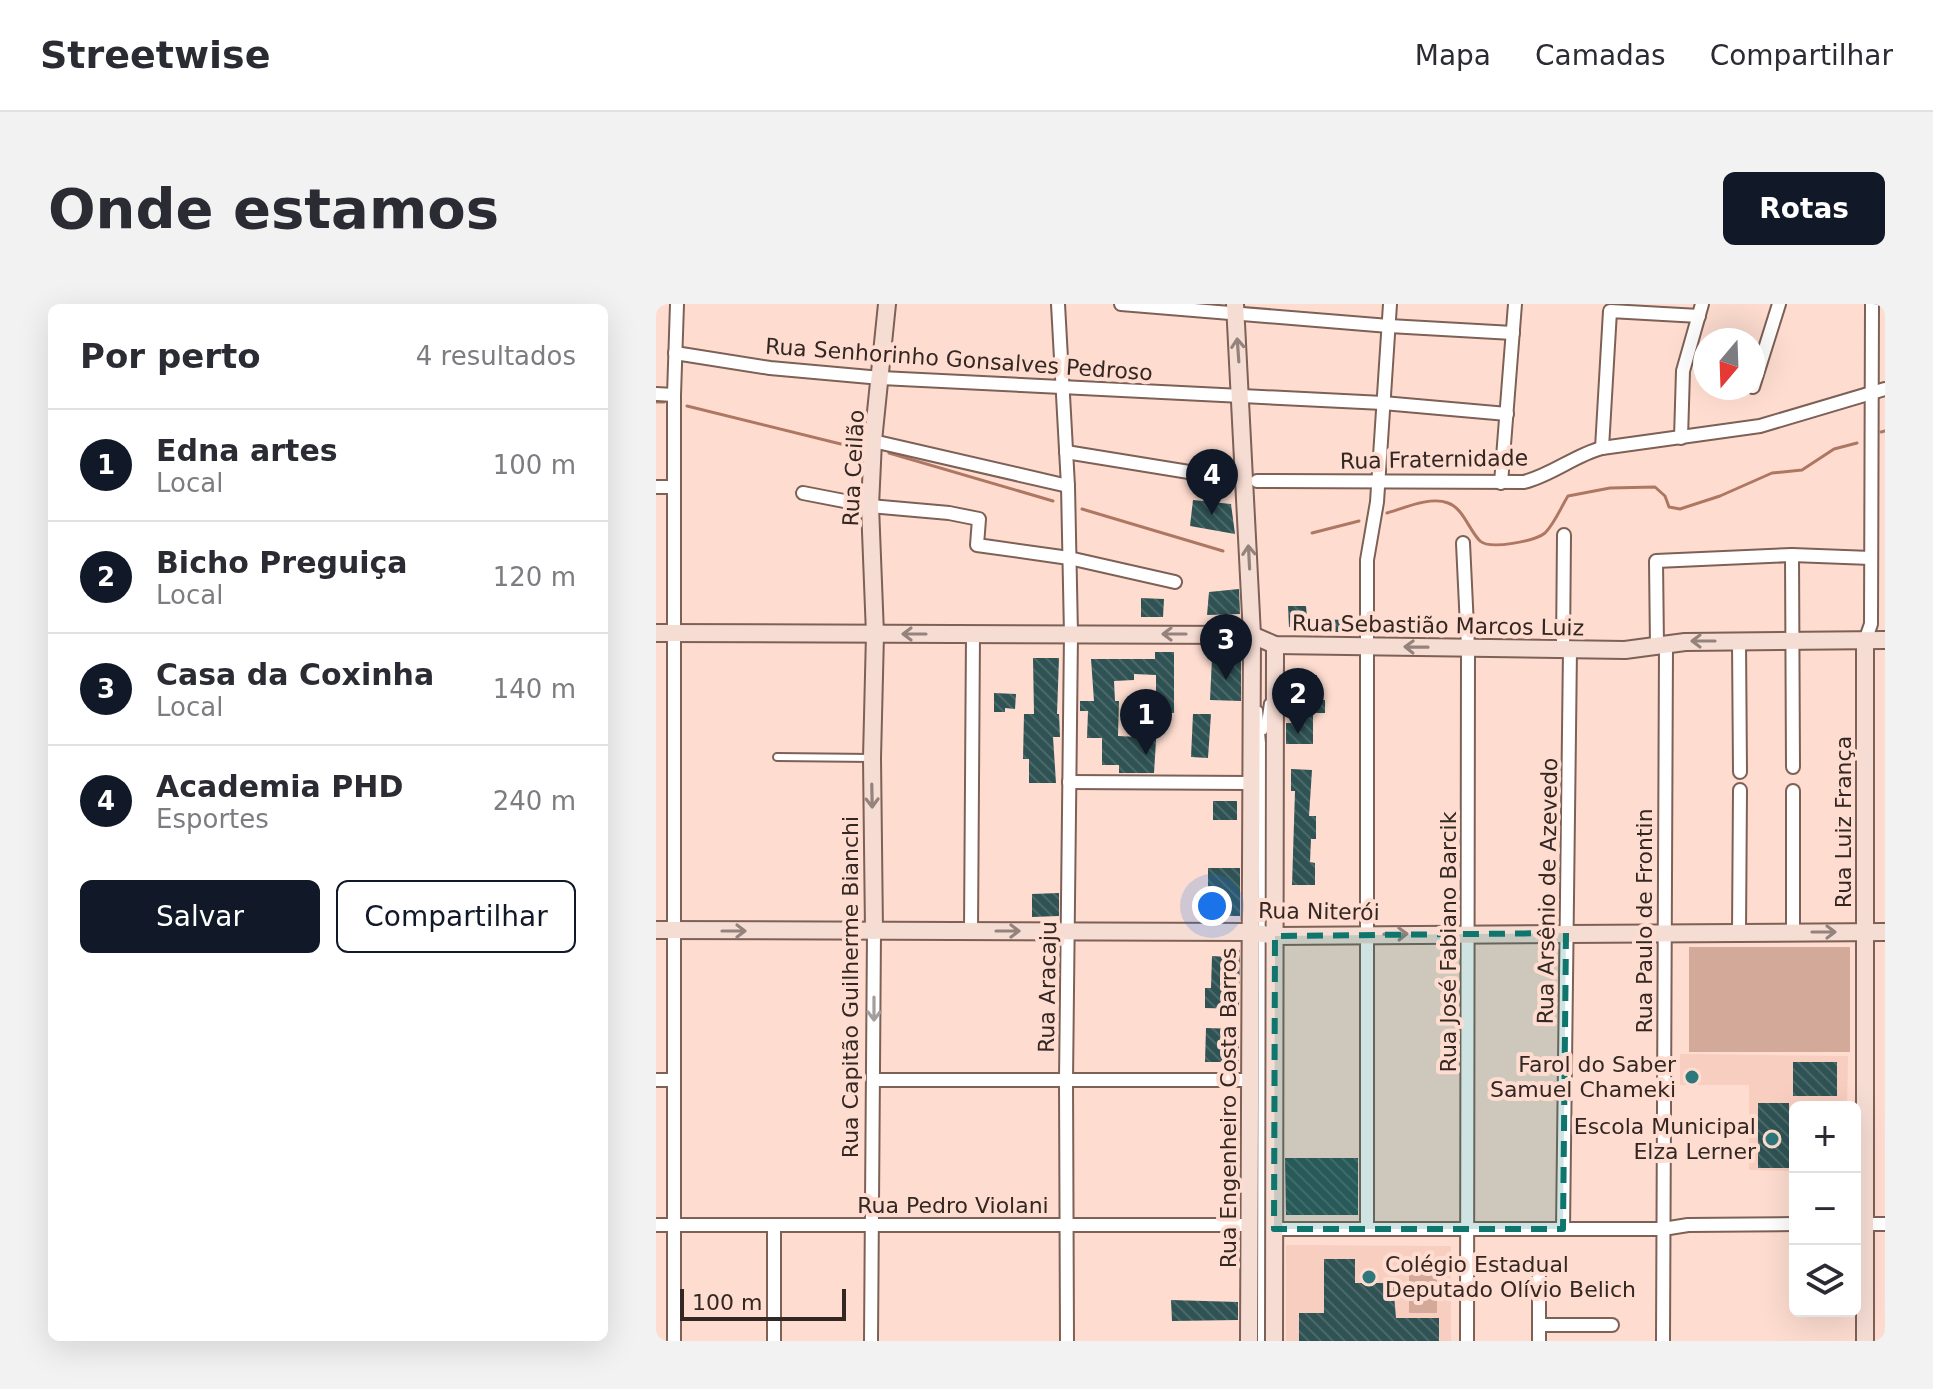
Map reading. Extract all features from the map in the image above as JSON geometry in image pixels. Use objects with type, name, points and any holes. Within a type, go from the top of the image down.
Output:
[{"type":"main road","name":"Rua Ceilão","points":[[875,634],[870,506],[873,441],[887,304]]},
{"type":"main road","name":"Rua Engenheiro Costa Barros","points":[[1235,308],[1252,635],[1251,783],[1262,934],[1274,1229],[1274,1341]]},
{"type":"main road","name":"Rua Sebastião Marcos Luiz","points":[[656,633],[1252,635],[1275,645],[1635,650],[1685,642],[1885,640]]},
{"type":"main road","name":"Rua Capitão Guilherme Bianchi","points":[[874,931],[872,758],[875,634]]},
{"type":"main road","name":"Rua Luiz França","points":[[1861,1173],[1865,641]]},
{"type":"main road","name":"Rua Engenheiro Costa Barros","points":[[1249,1341],[1250,1080],[1262,934],[1275,645]]},
{"type":"main road","name":"Rua Niterói","points":[[656,930],[1367,935],[1885,932]]},
{"type":"main road","name":"Rua Luiz França","points":[[1861,1245],[1865,1341]]},
{"type":"street","points":[[674,1341],[674,395],[677,304]]},
{"type":"street","name":"Rua Aracaju","points":[[1058,304],[1068,486],[1071,634],[1066,1080],[1067,1341]]},
{"type":"street","points":[[1121,304],[1235,308],[1389,326],[1513,333]]},
{"type":"street","points":[[1367,1229],[1368,550],[1376,511],[1390,304]]},
{"type":"street","points":[[1501,483],[1515,304]]},
{"type":"street","points":[[1765,349],[1779,304]]},
{"type":"street","name":"Rua Luiz França","points":[[1865,641],[1871,624],[1872,304]]},
{"type":"street","points":[[1602,448],[1610,308],[1701,310],[1683,371],[1681,438]]},
{"type":"street","name":"Rua Senhorinho Gonsalves Pedroso","points":[[675,353],[770,368],[881,378],[1383,403],[1507,414]]},
{"type":"street","name":"Rua Fraternidade","points":[[1257,481],[1501,483],[1534,480],[1602,448],[1760,426],[1885,389]]},
{"type":"street","points":[[656,394],[674,395]]},
{"type":"street","points":[[873,441],[1068,486]]},
{"type":"street","points":[[1066,452],[1189,472]]},
{"type":"street","points":[[656,487],[674,487]]},
{"type":"street","points":[[803,493],[870,506],[949,513],[979,519],[977,545],[1069,558],[1175,582]]},
{"type":"street","name":"Rua Arsênio de Azevedo","points":[[1563,1229],[1566,933],[1564,535]]},
{"type":"street","name":"Rua José Fabiano Barcik","points":[[1463,543],[1468,648],[1467,1341]]},
{"type":"street","points":[[1793,767],[1792,555],[1871,558]]},
{"type":"street","name":"Rua Paulo de Frontin","points":[[1663,1341],[1664,933],[1661,646],[1656,561],[1792,555]]},
{"type":"street","points":[[971,931],[973,634]]},
{"type":"street","points":[[1739,641],[1740,772]]},
{"type":"street","points":[[1069,782],[1251,783]]},
{"type":"street","points":[[1739,932],[1740,790]]},
{"type":"street","points":[[1793,791],[1793,932]]},
{"type":"street","name":"Rua Capitão Guilherme Bianchi","points":[[871,1341],[874,931]]},
{"type":"street","points":[[656,1080],[674,1080]]},
{"type":"street","points":[[874,1080],[1250,1080]]},
{"type":"street","points":[[1274,1229],[1663,1229],[1688,1225],[1789,1224]]},
{"type":"street","points":[[1861,1224],[1885,1224]]},
{"type":"street","name":"Rua Pedro Violani","points":[[656,1225],[1249,1225]]},
{"type":"street","points":[[774,1225],[774,1341]]},
{"type":"street","points":[[1539,1277],[1539,1341]]},
{"type":"street","points":[[1539,1325],[1612,1325]]},
{"type":"lane","points":[[1252,635],[1262,743],[1261,1341]]},
{"type":"lane","points":[[1262,743],[1275,645]]},
{"type":"lane","points":[[777,757],[872,758]]},
{"type":"highlighted area","points":[[1566,933],[1563,1229],[1274,1229],[1275,936]]},
{"type":"shaded area","points":[[1689,947],[1850,947],[1850,1052],[1689,1052]]},
{"type":"shaded area","name":"Escola Municipal Elza Lerner","points":[[1680,1054],[1848,1056],[1847,1101],[1789,1101],[1789,1171],[1749,1170],[1749,1085],[1680,1085]]},
{"type":"shaded area","name":"Colégio Estadual Deputado Olívio Belich","points":[[1286,1245],[1451,1246],[1451,1341],[1286,1341]]},
{"type":"shaded area","points":[[1409,1274],[1437,1274],[1437,1313],[1409,1313]]},
{"type":"building","points":[[1193,500],[1231,504],[1235,534],[1190,526]]},
{"type":"building","points":[[1239,589],[1240,614],[1207,615],[1209,592]]},
{"type":"building","points":[[1141,598],[1164,599],[1163,617],[1141,617]]},
{"type":"building","points":[[1288,606],[1306,606],[1308,628],[1289,627]]},
{"type":"building","points":[[1358,619],[1358,632],[1327,632],[1327,620]]},
{"type":"building","points":[[1155,652],[1174,652],[1174,713],[1156,713],[1156,675],[1134,674],[1134,680],[1114,681],[1115,701],[1119,701],[1118,736],[1139,737],[1140,722],[1157,724],[1154,773],[1119,773],[1119,765],[1102,765],[1102,738],[1087,738],[1088,711],[1080,711],[1080,701],[1094,701],[1091,659],[1155,659]]},
{"type":"building","points":[[1033,658],[1059,658],[1057,714],[1060,737],[1053,737],[1056,783],[1029,783],[1029,759],[1023,759],[1024,714],[1034,714]]},
{"type":"building","points":[[1212,658],[1241,660],[1241,701],[1210,700]]},
{"type":"building","points":[[1294,675],[1317,675],[1317,700],[1325,700],[1325,713],[1313,713],[1313,744],[1286,744],[1286,723],[1295,723]]},
{"type":"building","points":[[994,693],[1016,694],[1015,709],[1005,708],[1005,712],[994,712]]},
{"type":"building","points":[[1193,714],[1211,714],[1208,758],[1191,757]]},
{"type":"building","points":[[1291,769],[1312,770],[1309,816],[1316,816],[1316,839],[1311,839],[1310,862],[1315,863],[1315,885],[1292,885],[1295,791],[1291,791]]},
{"type":"building","points":[[1213,801],[1237,801],[1237,820],[1213,820]]},
{"type":"building","points":[[1208,868],[1240,868],[1240,916],[1208,916]]},
{"type":"building","points":[[1059,893],[1059,916],[1032,917],[1032,894]]},
{"type":"building","points":[[1227,950],[1240,950],[1239,1009],[1205,1008],[1205,988],[1211,988],[1212,956],[1227,957]]},
{"type":"building","points":[[1206,1028],[1239,1029],[1239,1062],[1205,1062]]},
{"type":"building","points":[[1793,1062],[1837,1062],[1837,1096],[1793,1096]]},
{"type":"building","points":[[1758,1103],[1789,1103],[1789,1168],[1758,1168]]},
{"type":"building","points":[[1285,1158],[1358,1158],[1358,1215],[1286,1215]]},
{"type":"building","points":[[1324,1259],[1355,1259],[1355,1283],[1393,1283],[1396,1318],[1439,1318],[1439,1341],[1299,1341],[1299,1313],[1324,1313]]},
{"type":"building","points":[[1171,1300],[1238,1302],[1238,1320],[1172,1321]]},
{"type":"waterway","points":[[656,402],[664,402]]},
{"type":"waterway","points":[[687,406],[861,449]]},
{"type":"waterway","points":[[1881,432],[1885,431]]},
{"type":"waterway","points":[[1387,513],[1441,501],[1458,510],[1485,544],[1512,543],[1545,533],[1568,496],[1610,488],[1655,487],[1665,496],[1669,507],[1680,509],[1720,496],[1772,473],[1802,470],[1834,449],[1857,443]]},
{"type":"waterway","points":[[889,453],[1053,501]]},
{"type":"waterway","points":[[1082,509],[1223,551]]},
{"type":"waterway","points":[[1312,533],[1359,521]]},
{"type":"place","name":"Academia PHD","points":[[1212,515]]},
{"type":"place","name":"Casa da Coxinha","points":[[1226,680]]},
{"type":"place","name":"Bicho Preguiça","points":[[1298,734]]},
{"type":"place","name":"Edna artes","points":[[1146,755]]},
{"type":"place","name":"Farol do Saber Samuel Chameki","points":[[1692,1077]]},
{"type":"place","name":"Escola Municipal Elza Lerner","points":[[1772,1139]]},
{"type":"place","name":"Colégio Estadual Deputado Olívio Belich","points":[[1369,1277]]}]
